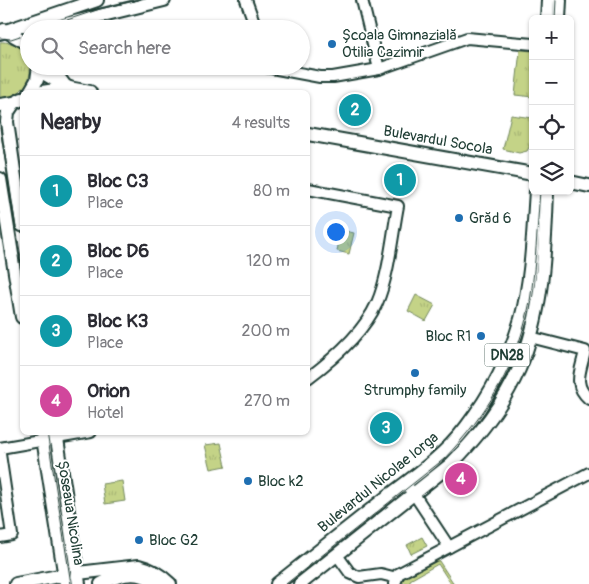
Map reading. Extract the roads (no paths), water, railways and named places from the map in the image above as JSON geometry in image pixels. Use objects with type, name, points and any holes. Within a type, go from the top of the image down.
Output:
[{"type":"main road","points":[[32,20],[76,4],[97,0]]},
{"type":"main road","points":[[79,20],[164,0]]},
{"type":"main road","points":[[547,15],[548,0]]},
{"type":"main road","points":[[559,15],[560,0]]},
{"type":"main road","points":[[62,20],[76,4]]},
{"type":"main road","points":[[2,31],[20,24]]},
{"type":"main road","points":[[2,31],[20,40]]},
{"type":"main road","points":[[31,90],[38,75]]},
{"type":"main road","points":[[48,75],[68,88]]},
{"type":"main road","points":[[57,75],[68,88]]},
{"type":"main road","points":[[55,90],[68,88],[79,90]]},
{"type":"main road","points":[[0,104],[18,101]]},
{"type":"main road","points":[[18,101],[8,112],[7,122],[20,211]]},
{"type":"main road","name":"Bulevardul Socola","points":[[310,134],[529,173]]},
{"type":"main road","points":[[0,179],[20,304]]},
{"type":"main road","points":[[574,183],[589,186]]},
{"type":"main road","name":"Bulevardul Nicolae Iorga","points":[[277,584],[450,445],[482,406],[516,336],[525,299],[536,195]]},
{"type":"main road","name":"Bulevardul Nicolae Iorga","points":[[300,584],[450,465],[469,446],[500,405],[520,368],[530,337],[542,270],[548,195]]},
{"type":"main road","name":"Șoseaua Nicolina","points":[[56,435],[78,578]]},
{"type":"main road","name":"Șoseaua Nicolina","points":[[42,437],[65,580]]},
{"type":"main road","points":[[101,584],[118,576],[147,568],[159,574],[170,584]]},
{"type":"main road","points":[[78,578],[140,571],[157,584]]},
{"type":"main road","points":[[16,584],[65,580]]},
{"type":"street","points":[[246,0],[252,20]]},
{"type":"street","points":[[362,0],[379,69]]},
{"type":"street","points":[[309,75],[334,77],[379,69],[467,38],[529,44]]},
{"type":"street","points":[[310,188],[398,206],[382,287],[377,303],[369,317],[341,350],[326,365],[310,377]]},
{"type":"street","points":[[530,337],[585,351],[578,384],[580,390],[589,399]]},
{"type":"street","points":[[0,448],[56,435]]},
{"type":"street","points":[[0,454],[12,535],[0,537]]},
{"type":"street","points":[[337,555],[350,573],[366,581],[381,574],[396,581],[398,574],[589,473]]},
{"type":"street","points":[[405,483],[449,546]]},
{"type":"tram line","points":[[67,20],[100,9],[139,0]]},
{"type":"tram line","points":[[555,15],[556,0]]},
{"type":"tram line","points":[[0,38],[11,39],[20,36]]},
{"type":"tram line","points":[[0,128],[20,252]]},
{"type":"tram line","points":[[286,584],[444,459],[460,442],[487,405],[509,367],[525,324],[534,274],[540,195]]},
{"type":"tram line","points":[[18,256],[20,268]]},
{"type":"tram line","points":[[47,435],[71,584]]},
{"type":"place","name":"Școala Gimnazială Otilia Cazimir","points":[[332,44]]},
{"type":"place","name":"Bloc D6","points":[[355,110]]},
{"type":"place","name":"Bloc C3","points":[[400,180]]},
{"type":"place","name":"Grăd 6","points":[[459,218]]},
{"type":"place","name":"Bloc R1","points":[[481,336]]},
{"type":"place","name":"Strumphy family","points":[[415,373]]},
{"type":"place","name":"Bloc K3","points":[[386,428]]},
{"type":"place","name":"Orion","points":[[461,479]]},
{"type":"place","name":"Bloc k2","points":[[248,481]]},
{"type":"place","name":"Bloc G2","points":[[139,540]]}]
